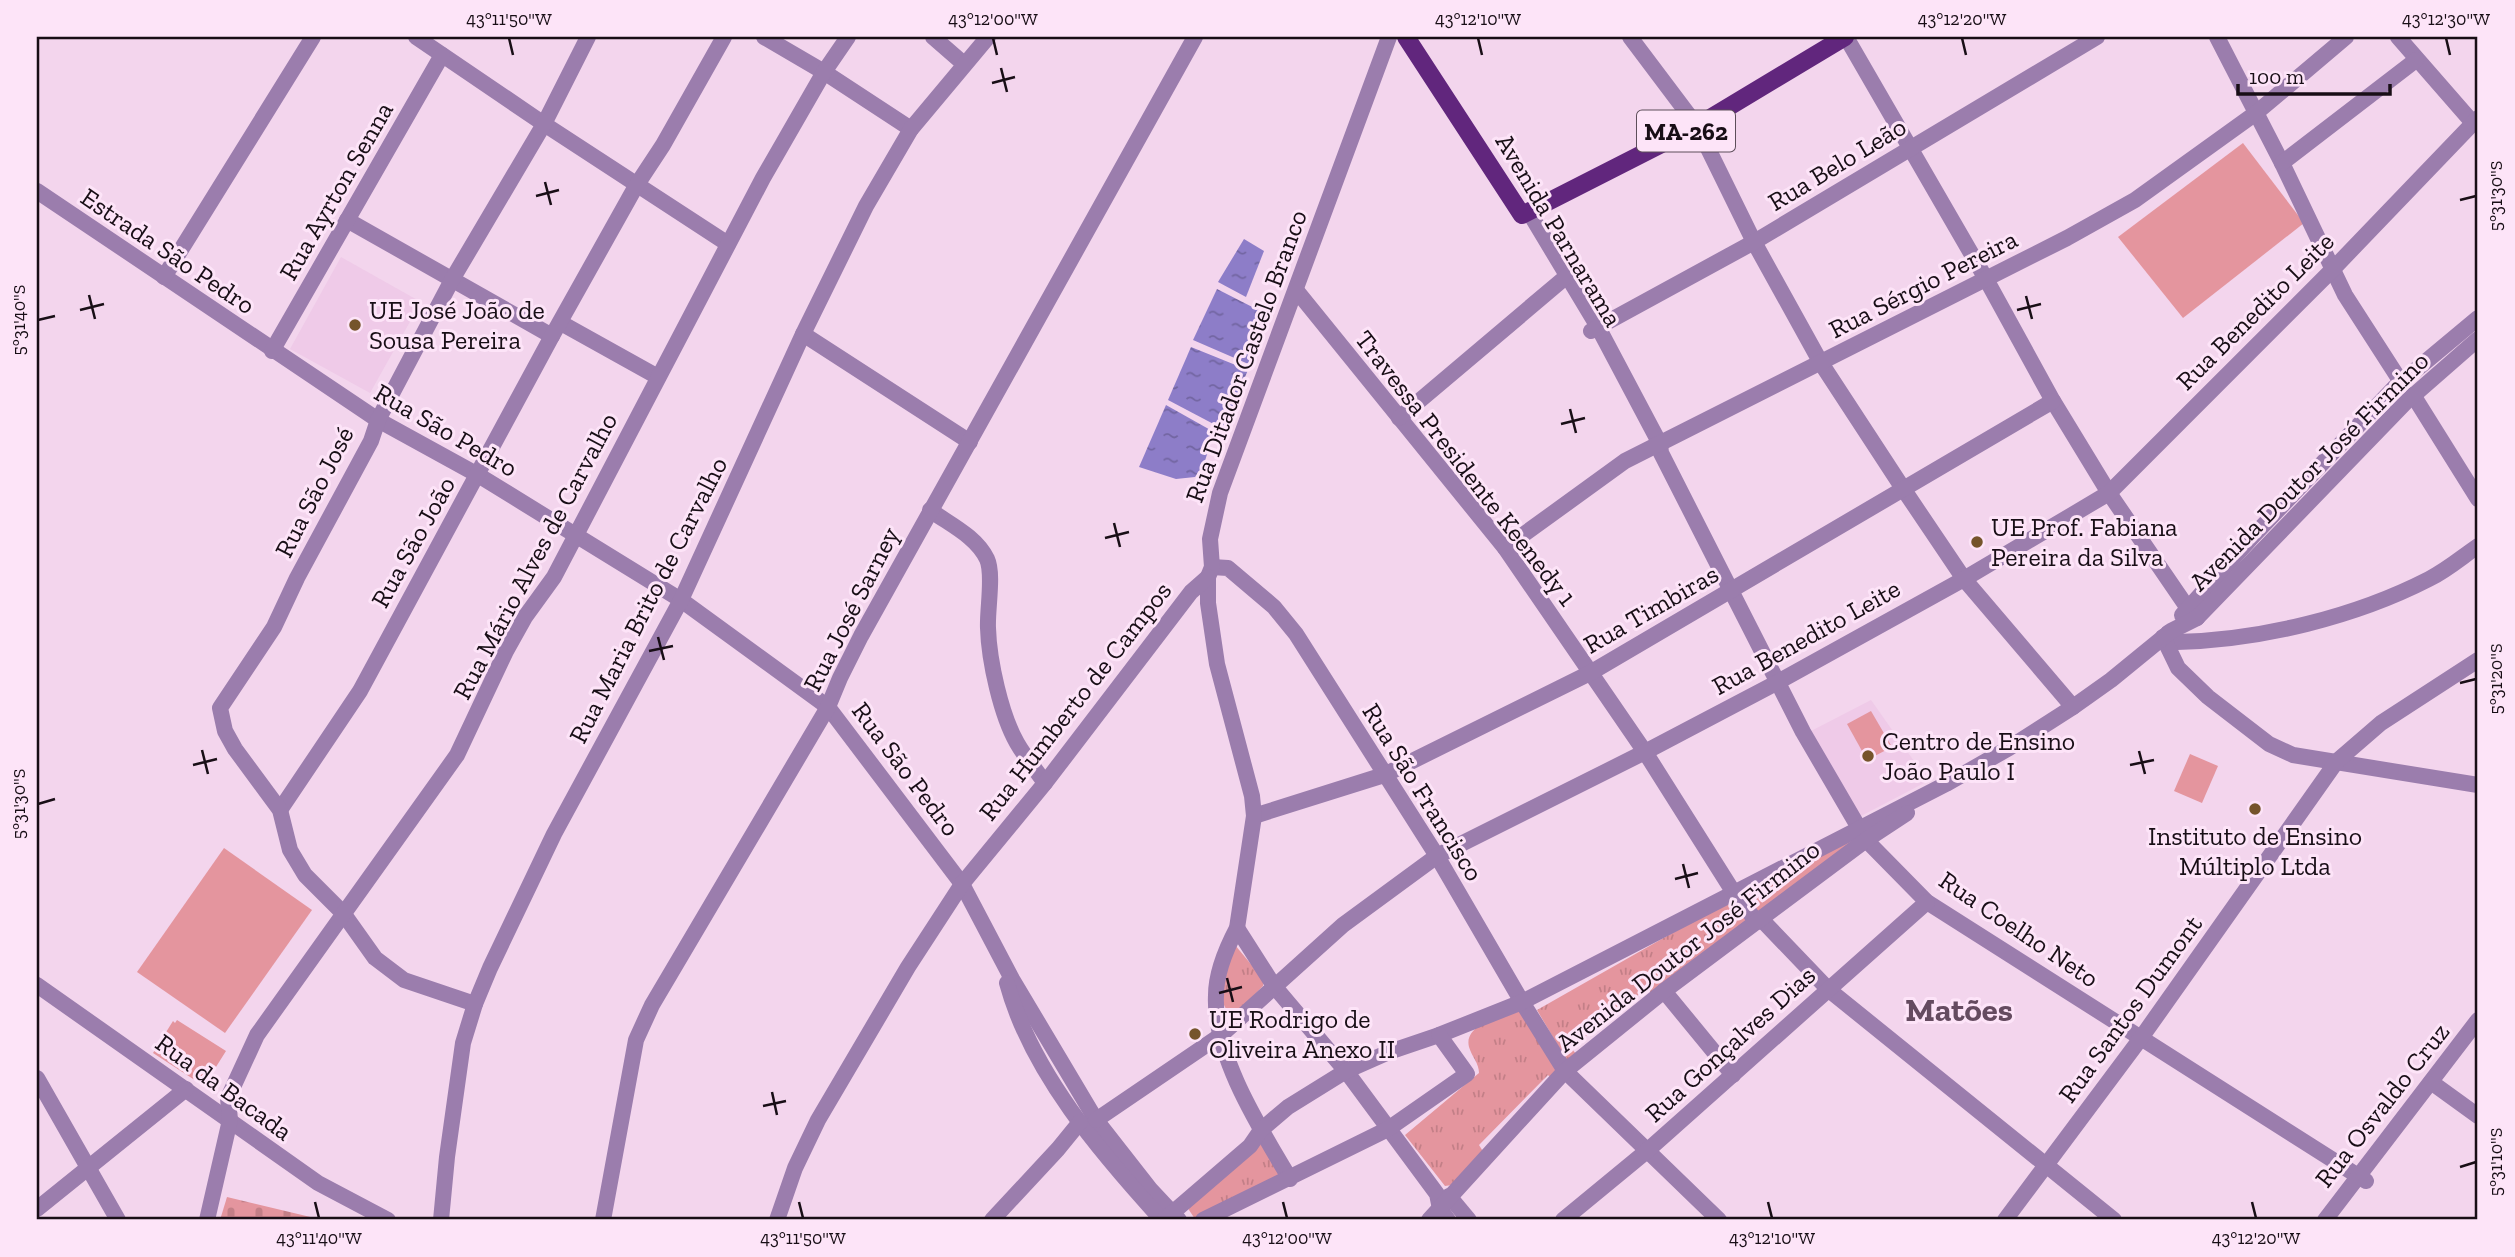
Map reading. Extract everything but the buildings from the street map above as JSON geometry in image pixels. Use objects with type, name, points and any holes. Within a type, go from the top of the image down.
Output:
[{"type":"main road","name":"Avenida Parnarama","points":[[1406,37],[1525,213]]},
{"type":"main road","name":"Avenida Parnarama","points":[[1417,37],[1525,213]]},
{"type":"main road","name":"MA-262","points":[[1525,213],[1697,126],[1845,37]]},
{"type":"street","points":[[164,277],[313,37]]},
{"type":"street","points":[[416,37],[636,186],[728,244]]},
{"type":"street","name":"Rua São José","points":[[280,810],[235,749],[225,731],[220,708],[274,627],[297,578],[371,441],[377,420],[453,278],[544,124],[588,37]]},
{"type":"street","name":"Rua São João","points":[[280,810],[360,691],[636,186],[663,145],[724,37]]},
{"type":"street","points":[[764,37],[824,72],[911,129]]},
{"type":"street","name":"Rua Mário Alves de Carvalho","points":[[207,1220],[230,1120],[228,1098],[257,1035],[457,755],[506,651],[525,617],[554,577],[728,244],[824,72],[848,37]]},
{"type":"street","points":[[933,37],[964,64]]},
{"type":"street","name":"Rua Maria Brito de Carvalho","points":[[441,1220],[463,1043],[475,1004],[554,834],[681,600],[803,334],[866,206],[911,129],[988,37]]},
{"type":"street","name":"Rua José Sarney","points":[[603,1220],[636,1040],[664,985],[828,707],[861,636],[930,510],[1195,37]]},
{"type":"street","name":"Rua Ditador Castelo Branco","points":[[1290,1179],[1238,1085],[1221,1035],[1215,992],[1228,944],[1237,928],[1254,817],[1252,796],[1217,664],[1208,603],[1210,539],[1220,493],[1389,37]]},
{"type":"street","points":[[1630,37],[1697,126],[1754,242],[1821,363],[1904,490],[1964,579],[2073,707]]},
{"type":"street","points":[[1845,37],[1912,149],[2053,401],[2109,493],[2192,613]]},
{"type":"street","name":"Rua Belo Leão","points":[[1595,329],[1754,242],[2097,37]]},
{"type":"street","points":[[2217,37],[2360,321],[2413,395],[2478,499]]},
{"type":"street","name":"Rua Sérgio Pereira","points":[[1505,548],[1625,461],[1658,448],[2135,200],[2256,113],[2346,37]]},
{"type":"street","points":[[2398,37],[2416,60],[2475,121]]},
{"type":"street","name":"Rua Ayrton Senna","points":[[272,351],[442,55]]},
{"type":"street","points":[[2282,163],[2416,60]]},
{"type":"street","name":"Rua Benedito Leite","points":[[992,1220],[1088,1121],[1221,1035],[1343,925],[1437,856],[1645,752],[1777,682],[1964,579],[2109,493],[2333,269],[2475,121]]},
{"type":"street","name":"Estrada São Pedro","points":[[37,191],[272,351]]},
{"type":"street","name":"Avenida Parnarama","points":[[1525,213],[1595,329],[1803,732],[1862,834]]},
{"type":"street","points":[[347,220],[453,278],[658,377]]},
{"type":"street","points":[[1399,418],[1564,277]]},
{"type":"street","name":"Travessa Presidente Keenedy 1","points":[[1296,290],[1505,548],[1645,752],[1734,893],[1757,922],[1825,993],[2043,1169]]},
{"type":"street","name":"Avenida Doutor José Firmino","points":[[2192,613],[2256,533],[2402,381],[2478,318]]},
{"type":"street","points":[[803,334],[970,442]]},
{"type":"street","name":"Avenida Doutor José Firmino","points":[[1440,1208],[1565,1071],[1664,991],[1757,922],[1862,834],[2010,748],[2073,707],[2167,634],[2269,545],[2413,395],[2478,338]]},
{"type":"street","name":"Rua São Pedro","points":[[272,351],[377,420],[478,475],[681,600],[828,707],[962,884],[1088,1121],[1150,1189],[1169,1219]]},
{"type":"street","name":"Rua Timbiras","points":[[1254,817],[1384,775],[1590,673],[2053,401]]},
{"type":"street","points":[[930,510],[968,537],[982,550],[989,563],[988,629],[1002,702],[1017,743],[1045,783]]},
{"type":"street","points":[[2256,533],[2269,545]]},
{"type":"street","points":[[2167,634],[2177,642],[2210,639],[2288,628],[2325,619],[2430,578],[2478,546]]},
{"type":"street","name":"Rua São Francisco","points":[[1210,572],[1228,568],[1273,607],[1289,625],[1437,856],[1565,1071],[1719,1220]]},
{"type":"street","name":"Rua Humberto de Campos","points":[[777,1220],[795,1168],[818,1120],[908,967],[962,884],[1045,783],[1191,592],[1210,572]]},
{"type":"street","points":[[2167,634],[2178,668],[2238,723],[2269,744],[2293,755],[2478,785]]},
{"type":"street","name":"Rua Santos Dumont","points":[[2005,1220],[2141,1038],[2337,761],[2381,723],[2478,660]]},
{"type":"street","points":[[280,810],[290,850],[305,875],[344,913],[375,958],[404,980],[475,1004]]},
{"type":"street","points":[[1169,1219],[1250,1146],[1261,1130],[1288,1107],[1346,1071],[1522,1002],[1734,893],[1862,834]]},
{"type":"street","name":"Rua Coelho Neto","points":[[1862,834],[1927,902],[2362,1179]]},
{"type":"street","name":"Rua Gonçalves Dias","points":[[1563,1220],[1648,1150],[1927,902]]},
{"type":"street","points":[[1237,928],[1274,986],[1346,1071],[1440,1208],[1469,1220]]},
{"type":"street","name":"Rua da Bacada","points":[[37,985],[318,1183],[388,1220]]},
{"type":"street","points":[[1664,991],[1733,1075]]},
{"type":"street","name":"Rua Osvaldo Cruz","points":[[2325,1220],[2362,1179],[2434,1085],[2478,1020]]},
{"type":"street","points":[[1203,1220],[1388,1129],[1467,1074],[1439,1035]]},
{"type":"street","name":"Rua Osvaldo Cruz","points":[[2434,1085],[2478,1035]]},
{"type":"street","points":[[37,1078],[118,1220]]},
{"type":"street","points":[[2434,1085],[2478,1116]]},
{"type":"street","points":[[37,1209],[186,1089]]},
{"type":"street","points":[[2043,1169],[2100,1220]]},
{"type":"street","points":[[2043,1169],[2114,1220]]},
{"type":"street","name":"Rua Osvaldo Cruz","points":[[2337,1220],[2362,1179]]},
{"type":"shaded area","name":"UE José João de Sousa Pereira","points":[[341,257],[421,302],[370,393],[290,349]]},
{"type":"shaded area","name":"Centro de Ensino João Paulo I","points":[[1871,700],[1928,781],[1861,816],[1811,731]]},
{"type":"green space","points":[[2243,143],[2304,223],[2183,318],[2118,237]]},
{"type":"green space","points":[[1871,711],[1892,747],[1867,760],[1847,724]]},
{"type":"green space","points":[[2190,754],[2218,766],[2202,803],[2174,791]]},
{"type":"green space","points":[[1852,835],[1857,841],[1758,918],[1744,894]]},
{"type":"green space","points":[[224,848],[312,910],[225,1033],[137,972]]},
{"type":"green space","points":[[1732,899],[1747,922],[1653,995],[1647,988],[1571,1048],[1577,1055],[1567,1061],[1537,1010]]},
{"type":"green space","points":[[1235,945],[1264,980],[1263,986],[1235,1015],[1229,1015],[1221,999],[1232,947]]},
{"type":"green space","points":[[1520,1011],[1561,1071],[1554,1081],[1548,1075],[1479,1145],[1484,1153],[1452,1185],[1445,1186],[1405,1135],[1479,1073],[1469,1047],[1472,1032],[1496,1018]]},
{"type":"green space","points":[[177,1020],[226,1051],[204,1086],[153,1053],[173,1021],[175,1023]]},
{"type":"green space","points":[[1258,1141],[1285,1174],[1195,1219],[1187,1207]]},
{"type":"green space","points":[[227,1197],[323,1220],[220,1220]]},
{"type":"water","points":[[1244,239],[1264,251],[1246,297],[1218,282]]},
{"type":"water","points":[[1217,289],[1268,315],[1253,366],[1193,340]]},
{"type":"water","points":[[1191,347],[1248,370],[1223,429],[1168,400]]},
{"type":"water","points":[[1166,405],[1214,432],[1204,464],[1195,477],[1176,479],[1139,467]]},
{"type":"place","name":"UE José João de Sousa Pereira","points":[[355,325]]},
{"type":"place","name":"UE Prof. Fabiana Pereira da Silva","points":[[1977,542]]},
{"type":"place","name":"Centro de Ensino João Paulo I","points":[[1868,756]]},
{"type":"place","name":"Instituto de Ensino Múltiplo Ltda","points":[[2255,809]]},
{"type":"place","name":"UE Rodrigo de Oliveira Anexo II","points":[[1195,1034]]},
{"type":"district","name":"Matões","points":[[1959,1009]]}]
